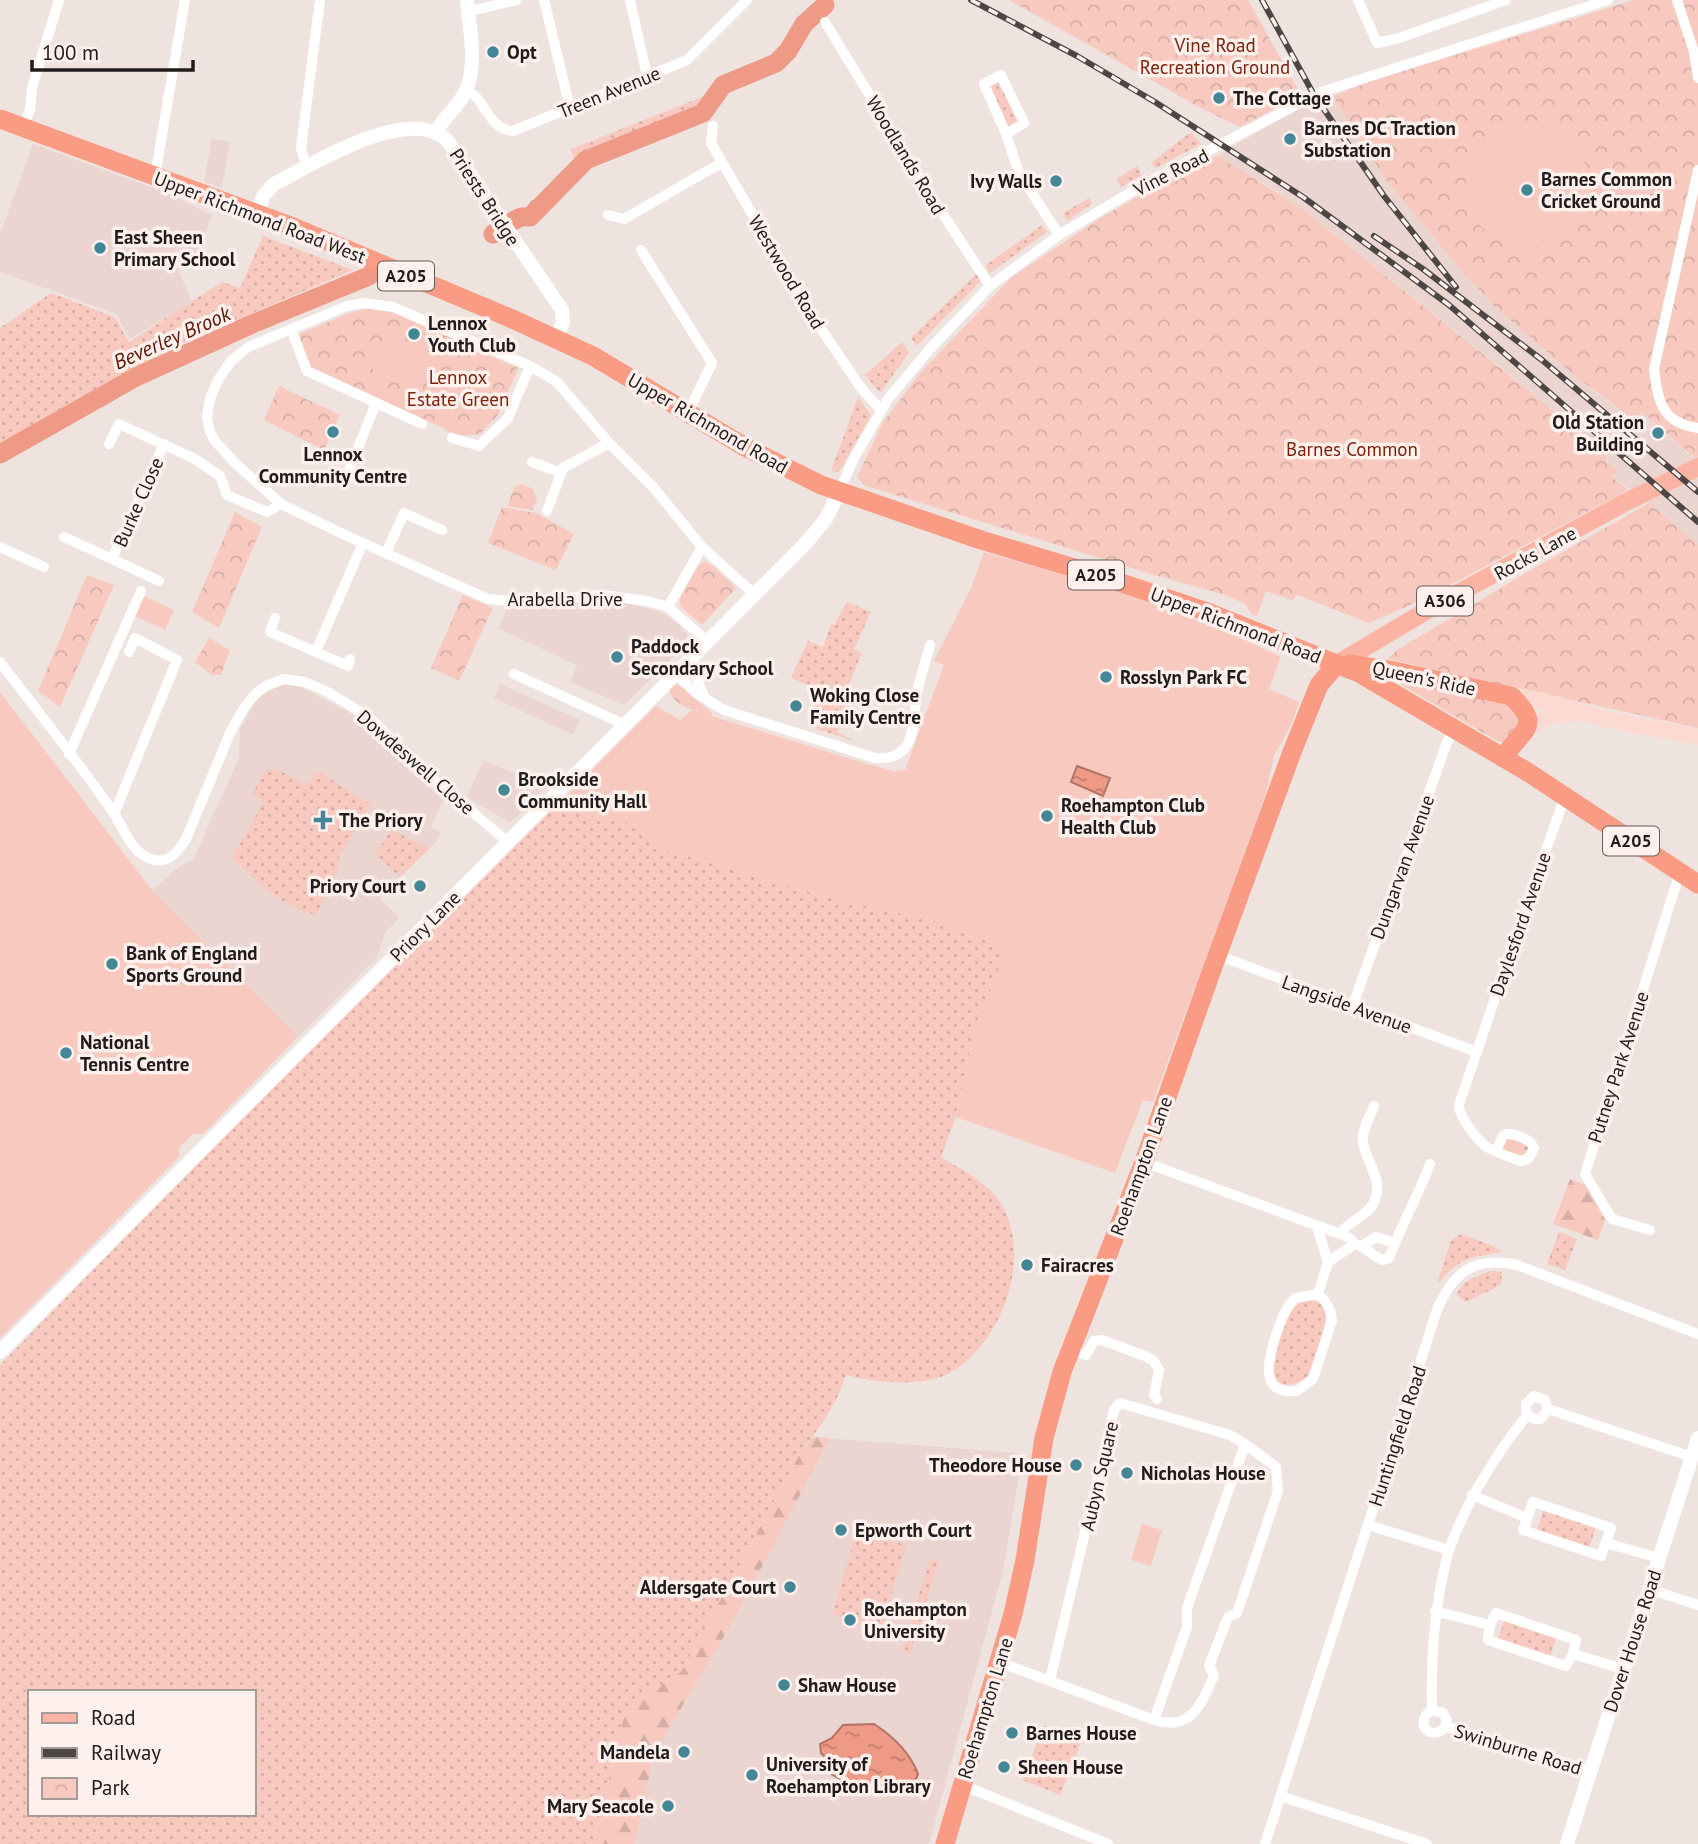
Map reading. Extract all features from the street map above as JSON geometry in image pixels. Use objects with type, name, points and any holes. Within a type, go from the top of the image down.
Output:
[{"type":"highway","name":"Upper Richmond Road West","points":[[0,118],[341,247],[556,339]]},
{"type":"highway","name":"Upper Richmond Road","points":[[556,339],[618,370],[784,468],[839,492],[1186,605],[1253,629],[1359,673],[1503,758],[1698,884]]},
{"type":"highway","name":"Queen's Ride","points":[[1337,664],[1366,665],[1511,696]]},
{"type":"highway","name":"Roehampton Lane","points":[[945,1844],[999,1662],[1025,1560],[1049,1416],[1069,1349],[1144,1162],[1217,955],[1316,693],[1322,679],[1337,664]]},
{"type":"highway","points":[[1511,696],[1528,713],[1525,732]]},
{"type":"highway","name":"Queen's Ride","points":[[1503,758],[1525,732]]},
{"type":"main road","name":"Rocks Lane","points":[[1337,664],[1431,608],[1625,503],[1698,467]]},
{"type":"main road","name":"Queen's Ride","points":[[1511,696],[1698,737]]},
{"type":"main road","name":"Queen's Ride","points":[[1525,732],[1541,718],[1553,714],[1592,715]]},
{"type":"street","points":[[23,126],[30,110],[32,89],[59,0]]},
{"type":"street","points":[[155,176],[185,0]]},
{"type":"street","points":[[307,168],[301,148],[320,0]]},
{"type":"street","points":[[437,131],[466,90],[471,54],[467,6],[517,0]]},
{"type":"street","points":[[544,0],[570,108]]},
{"type":"street","points":[[629,0],[647,76]]},
{"type":"street","name":"Treen Avenue","points":[[466,90],[475,95],[497,126],[513,131],[687,60],[747,0]]},
{"type":"street","points":[[1358,0],[1377,43],[1399,38],[1506,0]]},
{"type":"street","name":"Vine Road","points":[[839,492],[853,460],[881,410],[929,350],[990,286],[1059,234],[1143,185],[1321,92],[1608,0]]},
{"type":"street","points":[[1677,0],[1694,51],[1698,78]]},
{"type":"street","name":"Woodlands Road","points":[[825,22],[933,199],[990,286]]},
{"type":"street","points":[[1006,134],[1024,123],[1001,75],[984,84],[1006,134],[1019,173],[1059,234]]},
{"type":"street","name":"Westwood Road","points":[[713,126],[711,143],[721,163],[803,302],[862,388],[881,410]]},
{"type":"street","name":"Priests Bridge","points":[[257,214],[264,195],[274,184],[368,137],[409,130],[437,131],[447,140],[562,310],[563,322],[556,339]]},
{"type":"street","points":[[608,215],[624,219],[721,163]]},
{"type":"street","points":[[1698,170],[1654,369],[1658,402],[1683,425],[1698,428]]},
{"type":"street","points":[[641,250],[712,363],[688,413]]},
{"type":"street","name":"Arabella Drive","points":[[707,641],[668,607],[647,601],[603,595],[520,602],[488,599],[363,544],[281,504],[236,464],[209,429],[207,417],[210,399],[218,380],[231,361],[248,348],[346,306],[363,303],[393,307],[530,366],[557,382],[654,488],[702,547],[754,594]]},
{"type":"street","points":[[292,331],[307,372],[422,424]]},
{"type":"street","points":[[452,438],[480,446],[508,418],[530,366]]},
{"type":"street","points":[[349,470],[376,403]]},
{"type":"street","name":"Burke Close","points":[[109,444],[119,424],[195,459],[219,476],[227,495],[267,512],[281,504]]},
{"type":"street","points":[[547,511],[563,468],[610,443]]},
{"type":"street","name":"Burke Close","points":[[112,559],[164,444]]},
{"type":"street","points":[[532,461],[561,474]]},
{"type":"street","points":[[219,476],[236,464]]},
{"type":"street","name":"Priory Lane","points":[[0,1352],[821,526],[839,492]]},
{"type":"street","points":[[386,553],[404,513],[442,530]]},
{"type":"street","name":"Burke Close","points":[[64,537],[159,581]]},
{"type":"street","points":[[316,651],[363,544]]},
{"type":"street","points":[[0,547],[44,567]]},
{"type":"street","points":[[668,607],[702,547]]},
{"type":"street","points":[[69,754],[141,591]]},
{"type":"street","points":[[275,618],[271,632],[348,666],[350,659]]},
{"type":"street","points":[[114,814],[177,660],[135,638],[129,652]]},
{"type":"street","points":[[675,673],[696,693],[734,714],[875,758],[893,757],[906,746],[912,733],[917,694],[930,645]]},
{"type":"street","name":"Dowdeswell Close","points":[[0,663],[114,814],[132,846],[146,857],[158,861],[178,853],[230,733],[244,708],[254,695],[266,686],[284,679],[304,682],[326,691],[369,717],[434,780],[509,842]]},
{"type":"street","points":[[686,663],[695,673],[704,697]]},
{"type":"street","points":[[514,674],[623,727]]},
{"type":"street","name":"Dungarvan Avenue","points":[[1353,1005],[1454,729]]},
{"type":"street","name":"Daylesford Avenue","points":[[1496,1152],[1487,1147],[1460,1116],[1458,1110],[1565,797]]},
{"type":"street","name":"Putney Park Avenue","points":[[1650,1230],[1612,1219],[1585,1174],[1680,872]]},
{"type":"street","name":"Langside Avenue","points":[[1217,955],[1476,1052]]},
{"type":"street","points":[[1340,1234],[1344,1228],[1371,1209],[1376,1198],[1377,1180],[1363,1143],[1363,1133],[1374,1106]]},
{"type":"street","points":[[1144,1162],[1340,1234],[1351,1239],[1369,1254],[1386,1260],[1415,1203],[1430,1164]]},
{"type":"street","points":[[1317,1227],[1328,1262],[1318,1294]]},
{"type":"street","points":[[1328,1262],[1376,1237],[1395,1243]]},
{"type":"street","name":"Huntingfield Road","points":[[1265,1844],[1437,1310],[1444,1293],[1454,1280],[1468,1269],[1485,1262],[1517,1265],[1698,1334]]},
{"type":"street","points":[[1318,1294],[1326,1301],[1332,1320],[1313,1379],[1297,1391],[1283,1390],[1271,1381],[1267,1369],[1284,1313],[1295,1298],[1318,1294]]},
{"type":"street","points":[[1069,1349],[1087,1355],[1094,1341],[1102,1340],[1154,1361],[1159,1370],[1154,1395],[1157,1399]]},
{"type":"street","points":[[1534,1396],[1545,1400],[1548,1409],[1541,1419],[1534,1419],[1527,1415],[1526,1404],[1534,1396]]},
{"type":"street","name":"Aubyn Square","points":[[999,1662],[1167,1724],[1183,1720],[1199,1709],[1214,1675],[1209,1665],[1228,1617],[1237,1613],[1278,1491],[1276,1466],[1230,1435],[1120,1403],[1114,1410],[1050,1680]]},
{"type":"street","points":[[1548,1409],[1692,1457]]},
{"type":"street","name":"Swinburne Road","points":[[1433,1710],[1431,1667],[1435,1611],[1449,1550],[1472,1495],[1527,1415]]},
{"type":"street","name":"Dover House Road","points":[[1567,1844],[1698,1438]]},
{"type":"street","points":[[1154,1720],[1186,1627],[1187,1608],[1245,1444]]},
{"type":"street","points":[[1472,1495],[1527,1518]]},
{"type":"street","points":[[1533,1502],[1611,1528],[1601,1556],[1523,1530],[1527,1518],[1533,1502]]},
{"type":"street","points":[[1368,1525],[1449,1550]]},
{"type":"street","points":[[1606,1543],[1659,1558]]},
{"type":"street","points":[[1649,1589],[1698,1605]]},
{"type":"street","points":[[1435,1611],[1490,1625]]},
{"type":"street","points":[[1496,1613],[1576,1640],[1573,1654],[1566,1666],[1488,1640],[1490,1625],[1496,1613]]},
{"type":"street","points":[[1573,1654],[1623,1669]]},
{"type":"street","name":"Swinburne Road","points":[[1446,1727],[1446,1716],[1440,1711],[1433,1710],[1424,1718],[1426,1729],[1436,1733],[1446,1727],[1591,1771]]},
{"type":"street","points":[[962,1785],[1101,1843]]},
{"type":"street","points":[[1279,1796],[1427,1844]]},
{"type":"shaded area","points":[[1333,96],[1386,180],[1492,304],[1603,398],[1634,420],[1641,412],[1698,462],[1698,545],[1649,503],[1612,477],[1606,453],[1304,210],[1218,155],[1300,108]]},
{"type":"shaded area","points":[[212,139],[230,142],[222,187],[204,182]]},
{"type":"shaded area","name":"East Sheen Primary School","points":[[33,144],[167,193],[212,215],[195,261],[178,270],[192,302],[130,339],[116,314],[0,272],[0,234]]},
{"type":"shaded area","name":"Paddock Secondary School","points":[[584,601],[621,602],[658,611],[677,623],[688,635],[681,649],[624,705],[570,682],[577,665],[499,629],[507,608]]},
{"type":"shaded area","name":"The Priory","points":[[281,684],[297,685],[365,721],[426,785],[444,799],[431,827],[441,833],[438,840],[379,898],[399,918],[385,933],[378,956],[298,1037],[152,890],[180,866],[193,860],[239,758],[240,729],[253,705],[266,691]]},
{"type":"shaded area","points":[[500,684],[580,720],[573,735],[494,698]]},
{"type":"shaded area","points":[[483,760],[546,787],[510,823],[467,797]]},
{"type":"shaded area","name":"Roehampton University","points":[[813,1437],[1016,1453],[1022,1458],[1003,1571],[929,1844],[593,1844]]},
{"type":"green space","name":"Vine Road Recreation Ground","points":[[1009,0],[1248,0],[1301,95],[1240,127],[1199,107]]},
{"type":"green space","points":[[1634,0],[1698,0],[1698,461],[1642,412],[1635,421],[1574,375],[1492,304],[1386,180],[1333,96],[1371,81]]},
{"type":"green space","points":[[998,82],[1019,121],[1008,127],[989,87]]},
{"type":"green space","points":[[712,93],[701,112],[575,162],[571,149]]},
{"type":"green space","name":"Barnes Common Cricket Ground","points":[[1527,125],[1550,130],[1570,143],[1583,163],[1588,186],[1583,209],[1570,229],[1550,242],[1527,247],[1504,242],[1484,229],[1471,209],[1466,186],[1471,163],[1484,143],[1504,130]]},
{"type":"green space","points":[[1191,132],[1201,144],[1156,168],[1151,163]]},
{"type":"green space","name":"Barnes Common","points":[[1218,155],[1304,210],[1606,453],[1607,462],[1618,471],[1612,477],[1628,490],[1428,597],[1369,623],[1297,595],[1292,600],[1266,591],[1257,616],[1252,614],[1244,603],[1222,594],[863,485],[857,477],[882,424],[919,374],[1012,277],[1099,219]]},
{"type":"green space","points":[[1137,166],[1142,176],[1120,187],[1117,179]]},
{"type":"green space","points":[[1089,198],[1092,204],[1067,221],[1063,213]]},
{"type":"green space","points":[[1042,225],[1047,232],[990,273],[985,266]]},
{"type":"green space","points":[[263,236],[353,270],[178,345],[0,446],[0,328],[51,293],[115,317],[129,342],[222,282],[240,288]]},
{"type":"green space","points":[[976,274],[981,281],[917,346],[911,338]]},
{"type":"green space","name":"Lennox Estate Green","points":[[375,307],[518,368],[498,415],[480,434],[460,436],[311,367],[297,335],[349,313]]},
{"type":"green space","points":[[385,333],[435,355],[420,389],[371,368]]},
{"type":"green space","points":[[902,342],[909,353],[880,393],[865,375]]},
{"type":"green space","points":[[279,386],[340,415],[324,450],[264,420]]},
{"type":"green space","points":[[858,397],[871,415],[839,472],[831,471]]},
{"type":"green space","points":[[522,484],[533,489],[537,499],[532,510],[507,506],[515,486]]},
{"type":"green space","points":[[1649,503],[1698,545],[1698,728],[1387,659],[1397,650],[1531,570]]},
{"type":"green space","points":[[502,507],[536,513],[574,534],[556,570],[488,543]]},
{"type":"green space","points":[[235,512],[262,527],[219,628],[192,612]]},
{"type":"green space","points":[[984,552],[1135,598],[1209,625],[1281,657],[1269,689],[1299,702],[1291,725],[1274,756],[1266,793],[1153,1102],[1143,1100],[1115,1173],[956,1117],[972,1041],[1003,957],[996,944],[935,921],[826,897],[655,847],[637,826],[594,814],[590,818],[563,799],[656,706],[680,720],[692,710],[864,763],[893,771],[905,770],[944,665],[934,661],[971,588]]},
{"type":"green space","points":[[704,561],[712,565],[736,588],[702,625],[681,607],[679,600],[698,566]]},
{"type":"green space","points":[[87,575],[114,585],[60,707],[38,691]]},
{"type":"green space","points":[[463,595],[493,608],[459,681],[431,668]]},
{"type":"green space","points":[[144,596],[174,610],[165,630],[135,616]]},
{"type":"green space","points":[[847,602],[871,612],[854,649],[862,653],[846,691],[854,694],[837,732],[854,741],[811,727],[816,715],[810,712],[821,691],[791,678],[808,641],[823,647],[831,624],[834,625]]},
{"type":"green space","points":[[209,638],[230,650],[221,675],[212,675],[195,662]]},
{"type":"green space","points":[[1395,681],[1506,702],[1521,721],[1505,742],[1497,741]]},
{"type":"green space","points":[[675,685],[682,687],[712,713],[712,716],[675,700],[669,688]]},
{"type":"green space","name":"Bank of England Sports Ground","points":[[0,692],[152,890],[298,1037],[203,1134],[193,1134],[179,1148],[179,1157],[0,1338]]},
{"type":"green space","points":[[277,769],[296,777],[304,784],[311,780],[314,773],[320,772],[371,805],[338,859],[338,870],[316,914],[303,911],[281,899],[232,858],[264,801],[252,794],[265,771]]},
{"type":"green space","points":[[563,799],[590,818],[594,814],[637,826],[655,847],[826,897],[935,921],[996,944],[1003,957],[972,1041],[956,1117],[941,1157],[988,1188],[1007,1216],[1013,1241],[1013,1268],[1008,1296],[997,1322],[982,1345],[963,1364],[941,1377],[894,1382],[846,1375],[833,1405],[802,1450],[683,1669],[669,1681],[637,1700],[625,1713],[593,1844],[0,1844],[0,1365]]},
{"type":"green space","points":[[391,830],[430,848],[400,877],[375,854]]},
{"type":"green space","points":[[1513,1137],[1524,1142],[1529,1148],[1526,1155],[1513,1154],[1502,1147],[1505,1139]]},
{"type":"green space","points":[[1570,1179],[1586,1185],[1605,1220],[1598,1240],[1553,1224]]},
{"type":"green space","points":[[1559,1232],[1577,1239],[1565,1270],[1547,1264]]},
{"type":"green space","points":[[1461,1234],[1502,1252],[1461,1262],[1440,1282],[1438,1281],[1451,1240]]},
{"type":"green space","points":[[1489,1271],[1502,1272],[1501,1285],[1466,1302],[1456,1294],[1465,1282]]},
{"type":"green space","points":[[1308,1300],[1320,1304],[1325,1313],[1321,1341],[1308,1376],[1290,1385],[1284,1384],[1276,1378],[1273,1364],[1281,1335],[1293,1309]]},
{"type":"green space","points":[[813,1437],[830,1438],[729,1628],[654,1753],[635,1844],[593,1844],[625,1713],[636,1700],[669,1681],[683,1669],[802,1450]]},
{"type":"green space","points":[[1544,1509],[1596,1527],[1589,1548],[1537,1530]]},
{"type":"green space","points":[[1142,1524],[1162,1530],[1151,1566],[1131,1560]]},
{"type":"green space","points":[[857,1530],[906,1545],[882,1628],[832,1614]]},
{"type":"green space","points":[[930,1560],[938,1562],[925,1606],[916,1603]]},
{"type":"green space","points":[[915,1609],[924,1611],[910,1655],[902,1652]]},
{"type":"green space","points":[[1505,1618],[1557,1636],[1550,1657],[1498,1639]]},
{"type":"green space","points":[[1044,1725],[1082,1740],[1060,1795],[1022,1780]]},
{"type":"water","points":[[1077,766],[1110,778],[1103,796],[1071,782]]},
{"type":"water","points":[[874,1724],[895,1740],[911,1759],[918,1774],[912,1783],[893,1789],[861,1789],[831,1774],[828,1760],[821,1753],[820,1744],[832,1738],[843,1725]]},
{"type":"waterway","name":"Beverley Brook","points":[[513,221],[530,217],[586,160],[703,113],[723,85],[776,63],[788,51],[804,24],[825,5]]},
{"type":"waterway","points":[[521,217],[533,202]]},
{"type":"waterway","name":"Beverley Brook","points":[[493,234],[498,231]]},
{"type":"waterway","name":"Beverley Brook","points":[[0,454],[136,377],[252,324],[369,276]]},
{"type":"railway","points":[[971,0],[1077,56],[1155,102],[1303,197],[1449,305],[1698,522]]},
{"type":"railway","points":[[1262,0],[1314,95],[1384,196],[1456,287]]},
{"type":"railway","points":[[1374,236],[1423,269],[1542,360],[1698,492]]},
{"type":"place","name":"Opt","points":[[493,52]]},
{"type":"place","name":"The Cottage","points":[[1219,98]]},
{"type":"place","name":"Barnes DC Traction Substation","points":[[1290,139]]},
{"type":"place","name":"Ivy Walls","points":[[1056,181]]},
{"type":"place","name":"Barnes Common Cricket Ground","points":[[1527,190]]},
{"type":"place","name":"East Sheen Primary School","points":[[100,248]]},
{"type":"place","name":"Lennox Youth Club","points":[[414,334]]},
{"type":"place","name":"Lennox Community Centre","points":[[333,432]]},
{"type":"place","name":"Old Station Building","points":[[1658,433]]},
{"type":"place","name":"Paddock Secondary School","points":[[617,657]]},
{"type":"place","name":"Rosslyn Park FC","points":[[1106,677]]},
{"type":"place","name":"Woking Close Family Centre","points":[[796,706]]},
{"type":"place","name":"Brookside Community Hall","points":[[504,790]]},
{"type":"place","name":"Roehampton Club Health Club","points":[[1047,816]]},
{"type":"place","name":"The Priory","points":[[323,820]]},
{"type":"place","name":"Priory Court","points":[[420,886]]},
{"type":"place","name":"Bank of England Sports Ground","points":[[112,964]]},
{"type":"place","name":"National Tennis Centre","points":[[66,1053]]},
{"type":"place","name":"Fairacres","points":[[1027,1265]]},
{"type":"place","name":"Theodore House","points":[[1076,1465]]},
{"type":"place","name":"Nicholas House","points":[[1127,1473]]},
{"type":"place","name":"Epworth Court","points":[[841,1530]]},
{"type":"place","name":"Aldersgate Court","points":[[790,1587]]},
{"type":"place","name":"Roehampton University","points":[[850,1620]]},
{"type":"place","name":"Shaw House","points":[[784,1685]]},
{"type":"place","name":"Barnes House","points":[[1012,1733]]},
{"type":"place","name":"Mandela","points":[[684,1752]]},
{"type":"place","name":"Sheen House","points":[[1004,1767]]},
{"type":"place","name":"University of Roehampton Library","points":[[752,1775]]},
{"type":"place","name":"Mary Seacole","points":[[668,1806]]}]
